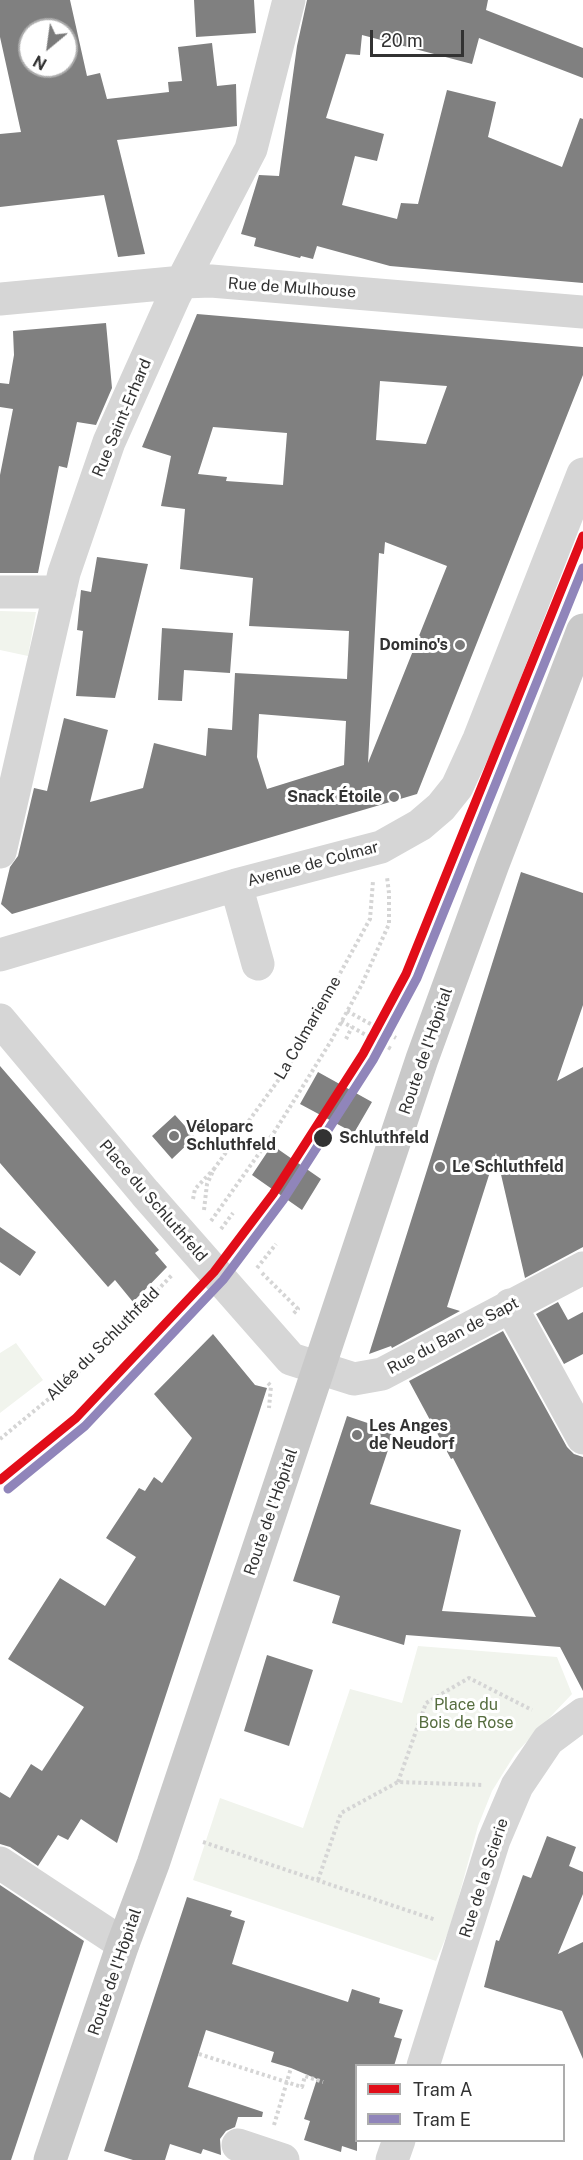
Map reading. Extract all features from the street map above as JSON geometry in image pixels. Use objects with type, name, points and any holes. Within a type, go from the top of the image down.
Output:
[{"type":"main road","name":"Route de l'Hôpital","points":[[50,2160],[123,1944],[153,1864],[302,1421],[410,1050],[493,864],[583,630]]},
{"type":"street","name":"Rue Saint-Erhard","points":[[0,852],[64,573],[110,442],[183,282],[251,149],[289,0]]},
{"type":"street","name":"Rue de Mulhouse","points":[[0,299],[211,281],[583,312]]},
{"type":"street","name":"Avenue de Colmar","points":[[0,955],[236,885],[375,862],[381,847],[420,825],[441,807],[457,788],[479,739],[583,474]]},
{"type":"street","points":[[0,592],[60,592]]},
{"type":"street","points":[[236,885],[258,964]]},
{"type":"street","name":"Place du Schluthfeld","points":[[0,1020],[269,1336],[291,1359],[318,1367]]},
{"type":"street","name":"Rue du Ban de Sapt","points":[[318,1367],[354,1379],[382,1374],[583,1268]]},
{"type":"street","points":[[510,1305],[583,1438]]},
{"type":"street","name":"Rue de la Scierie","points":[[424,2064],[494,1840],[517,1786],[548,1740],[583,1714]]},
{"type":"street","points":[[0,1863],[123,1944]]},
{"type":"street","points":[[392,2160],[398,2142]]},
{"type":"path","points":[[210,1222],[275,1131],[342,1021],[390,924],[389,893],[375,862]]},
{"type":"path","name":"La Colmarienne","points":[[207,1227],[204,1206],[207,1184],[214,1169],[290,1064],[370,919],[375,862]]},
{"type":"path","points":[[347,1011],[399,1040],[410,1050]]},
{"type":"path","points":[[342,1021],[410,1050]]},
{"type":"path","points":[[346,1039],[352,1027]]},
{"type":"path","points":[[191,1205],[195,1189],[214,1169]]},
{"type":"path","points":[[219,1231],[233,1213]]},
{"type":"path","points":[[257,1268],[276,1244]]},
{"type":"path","name":"Allée du Schluthfeld","points":[[0,1440],[68,1383],[177,1270]]},
{"type":"path","points":[[398,1782],[426,1702],[469,1678],[528,1709]]},
{"type":"path","points":[[318,1880],[341,1813],[398,1782],[485,1785]]},
{"type":"path","points":[[203,1842],[440,1921]]},
{"type":"path","points":[[199,2054],[302,2087],[306,2076],[323,2082]]},
{"type":"path","points":[[262,2153],[291,2068]]},
{"type":"green space","points":[[0,611],[36,612],[28,656],[0,650]]},
{"type":"green space","points":[[16,1343],[43,1380],[0,1413],[0,1353]]},
{"type":"green space","name":"Place du Bois de Rose","points":[[418,1646],[557,1657],[572,1694],[515,1754],[492,1791],[478,1826],[451,1925],[436,1961],[193,1880],[220,1798],[303,1828],[350,1689],[402,1703]]},
{"type":"building","points":[[0,0],[70,0],[74,18],[18,18],[18,78],[78,78],[78,36],[87,76],[100,73],[107,99],[169,92],[168,82],[182,81],[178,47],[212,43],[217,86],[236,84],[237,126],[117,140],[145,254],[118,257],[104,195],[0,207],[0,134],[21,132],[0,37]]},
{"type":"building","points":[[194,0],[254,0],[256,33],[196,37]]},
{"type":"building","points":[[307,0],[488,0],[486,10],[583,48],[583,78],[479,38],[472,64],[362,35],[360,55],[346,54],[326,118],[384,134],[377,161],[355,156],[342,205],[397,219],[401,203],[418,204],[447,90],[496,102],[488,137],[562,167],[580,118],[583,119],[583,283],[390,266],[317,246],[313,259],[301,256],[300,258],[254,246],[256,238],[241,234],[259,175],[279,176],[297,46]]},
{"type":"building","points":[[197,314],[583,347],[583,375],[417,794],[12,914],[1,904],[10,867],[18,856],[34,788],[47,791],[64,718],[108,730],[90,802],[143,788],[154,743],[206,756],[208,728],[232,730],[235,673],[347,679],[349,631],[249,626],[253,578],[180,569],[185,509],[161,506],[171,456],[142,447]],"holes":[[[380,381],[447,386],[426,444],[376,440]],[[213,427],[287,433],[283,485],[226,481],[227,477],[198,474]],[[385,542],[447,566],[368,763],[379,553],[384,554]],[[259,714],[346,721],[344,765],[267,789],[257,757]]]},
{"type":"building","points":[[106,323],[112,388],[96,425],[77,422],[67,468],[59,466],[38,573],[0,573],[0,475],[13,409],[0,407],[0,383],[9,384],[14,355],[13,331]]},
{"type":"building","points":[[97,557],[148,564],[115,698],[76,696],[83,631],[77,630],[81,590],[91,592]]},
{"type":"building","points":[[162,628],[233,633],[230,673],[184,670],[182,701],[158,700]]},
{"type":"building","points":[[521,872],[583,893],[583,1005],[557,1081],[583,1067],[583,1247],[525,1278],[496,1153],[447,1307],[460,1311],[392,1348],[391,1346],[369,1354]]},
{"type":"building","points":[[0,1066],[159,1250],[155,1253],[167,1267],[133,1302],[115,1280],[108,1287],[0,1163]]},
{"type":"building","points":[[318,1072],[372,1102],[354,1133],[300,1104]]},
{"type":"building","name":"Véloparc Schluthfeld","points":[[175,1115],[195,1137],[172,1159],[152,1136]]},
{"type":"building","points":[[272,1145],[321,1179],[302,1210],[252,1175]]},
{"type":"building","points":[[0,1227],[36,1252],[20,1276],[0,1262]]},
{"type":"building","points":[[558,1302],[568,1320],[583,1312],[583,1354],[564,1364],[536,1314]]},
{"type":"building","points":[[503,1331],[567,1447],[574,1454],[583,1457],[583,1691],[560,1647],[406,1635],[404,1645],[332,1623],[340,1596],[293,1581],[347,1416],[394,1432],[370,1504],[461,1530],[442,1611],[536,1617],[453,1458],[451,1459],[409,1381]]},
{"type":"building","points":[[213,1334],[255,1385],[267,1388],[258,1416],[117,1843],[81,1819],[68,1840],[58,1835],[38,1866],[10,1847],[0,1844],[0,1792],[10,1798],[31,1764],[42,1771],[84,1707],[8,1659],[60,1578],[105,1606],[136,1557],[106,1538],[139,1488],[145,1491],[154,1477],[162,1483],[192,1438],[154,1394]]},
{"type":"building","points":[[267,1655],[313,1670],[289,1746],[244,1731]]},
{"type":"building","points":[[547,1836],[576,1847],[569,1866],[583,1872],[583,1894],[558,1954],[583,1942],[583,2059],[562,2011],[484,1987],[496,1940],[499,1941],[523,1875],[531,1878]]},
{"type":"building","points":[[0,1885],[84,1941],[11,2160],[0,2160]]},
{"type":"building","points":[[187,1897],[232,1911],[230,1916],[245,1921],[232,1964],[348,2002],[352,1989],[380,1998],[379,2003],[403,2010],[394,2037],[402,2039],[395,2064],[355,2064],[357,2151],[342,2146],[341,2152],[304,2140],[310,2121],[304,2119],[317,2079],[271,2062],[274,2052],[206,2030],[188,2087],[263,2112],[262,2117],[238,2117],[235,2127],[226,2131],[220,2139],[221,2155],[203,2149],[201,2154],[170,2144],[165,2160],[133,2160],[104,2151]]},
{"type":"tram line","name":"A","points":[[0,1480],[76,1418],[214,1272],[273,1194],[363,1054],[406,974],[583,536]]},
{"type":"tram line","name":"E","points":[[8,1489],[85,1426],[223,1280],[283,1200],[373,1060],[417,978],[583,568]]},
{"type":"place","name":"Domino's","points":[[460,645]]},
{"type":"place","name":"Snack Étoile","points":[[394,797]]},
{"type":"place","name":"Véloparc Schluthfeld","points":[[174,1136]]},
{"type":"place","name":"Schluthfeld","points":[[323,1138]]},
{"type":"place","name":"Le Schluthfeld","points":[[440,1167]]},
{"type":"place","name":"Les Anges de Neudorf","points":[[357,1435]]}]
